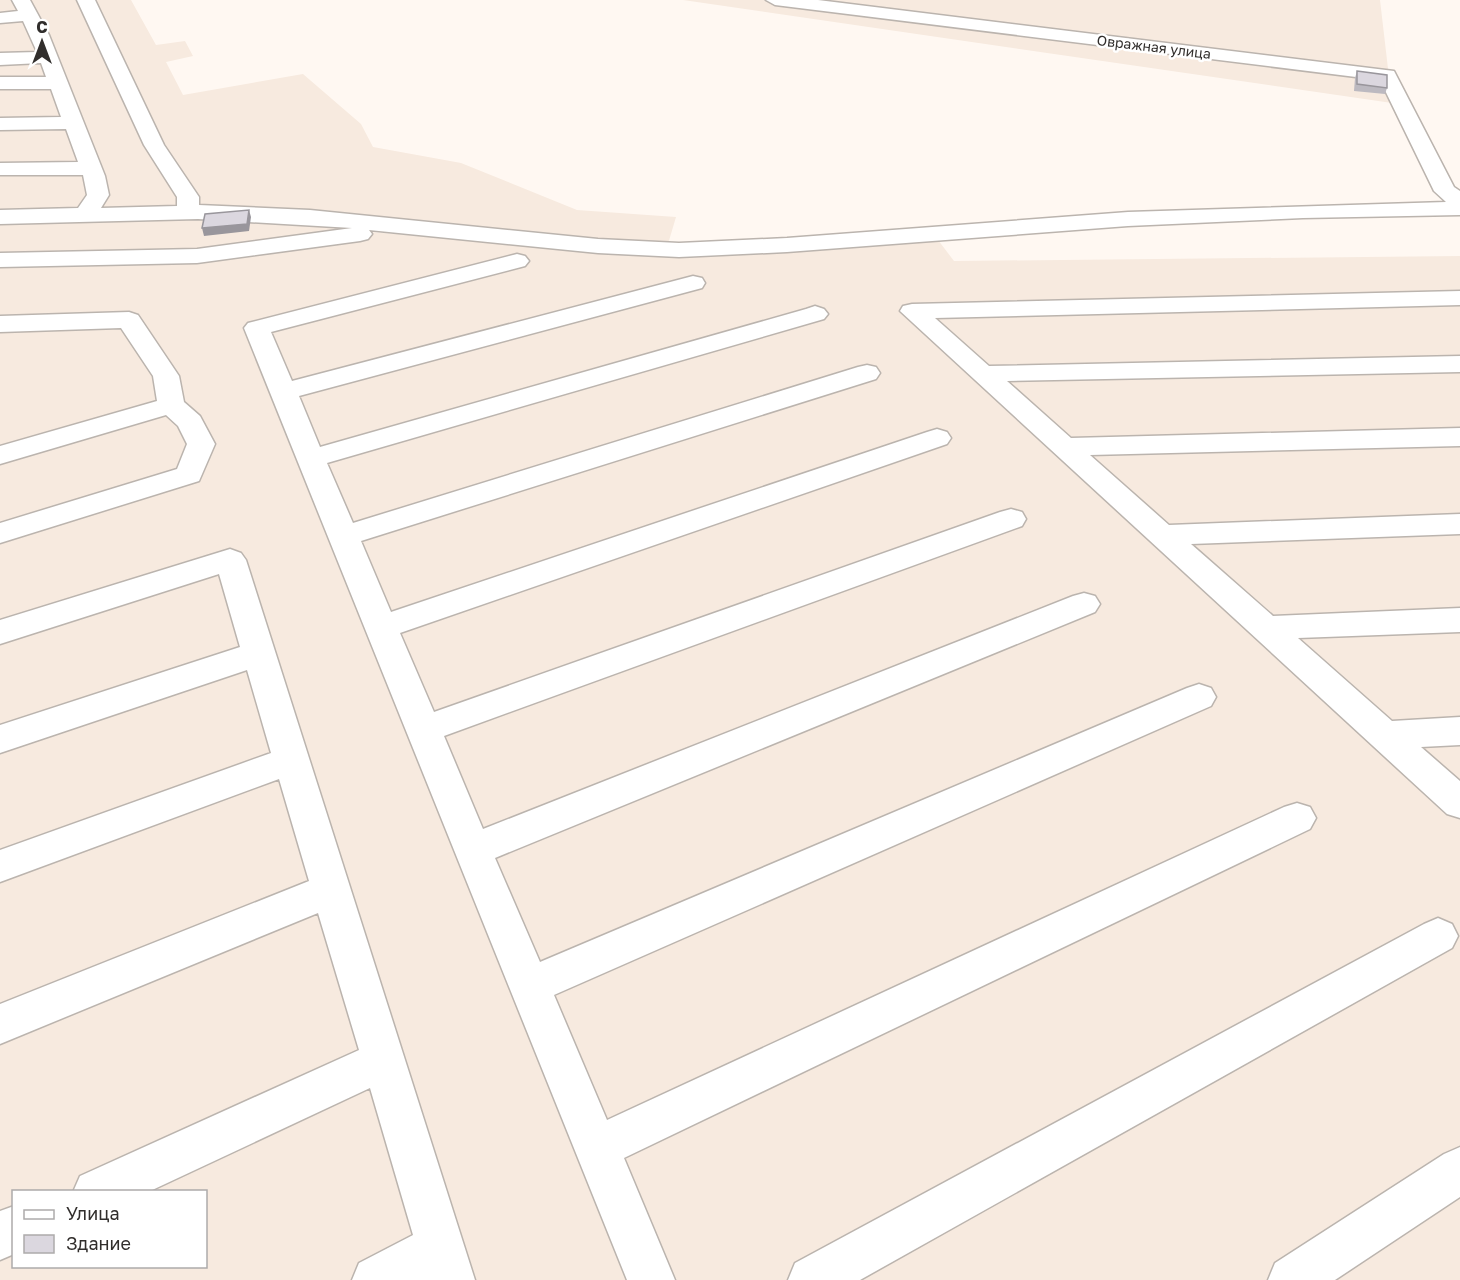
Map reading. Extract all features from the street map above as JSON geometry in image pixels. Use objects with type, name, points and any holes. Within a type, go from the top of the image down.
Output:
[{"type":"lane","points":[[86,0],[154,145],[188,197],[188,213]]},
{"type":"lane","name":"Овражная улица","points":[[775,0],[1387,75],[1445,191],[1460,201]]},
{"type":"lane","points":[[0,18],[26,8],[48,57],[91,168],[98,195],[86,214]]},
{"type":"lane","points":[[0,59],[48,57]]},
{"type":"lane","points":[[0,83],[58,83]]},
{"type":"lane","points":[[0,124],[74,123]]},
{"type":"lane","points":[[0,169],[91,168]]},
{"type":"lane","points":[[0,217],[188,213],[310,217],[598,246],[679,250],[1128,219],[1303,211],[1460,208]]},
{"type":"lane","points":[[0,260],[197,255],[298,244],[359,234],[393,224]]},
{"type":"lane","points":[[517,261],[257,328],[651,1280]]},
{"type":"lane","points":[[283,392],[693,283]]},
{"type":"lane","points":[[1460,298],[912,311],[1460,803]]},
{"type":"lane","points":[[311,459],[815,314]]},
{"type":"lane","points":[[0,324],[129,320],[166,376],[171,405],[190,422],[201,444],[189,475],[0,533]]},
{"type":"lane","points":[[982,374],[1460,364]]},
{"type":"lane","points":[[343,536],[867,373]]},
{"type":"lane","points":[[0,455],[171,405]]},
{"type":"lane","points":[[1063,447],[1460,437]]},
{"type":"lane","points":[[381,627],[937,438]]},
{"type":"lane","points":[[423,730],[1011,519]]},
{"type":"lane","points":[[1161,535],[1460,524]]},
{"type":"lane","points":[[0,632],[230,560],[445,1263],[376,1280]]},
{"type":"lane","points":[[473,850],[1084,604]]},
{"type":"lane","points":[[1265,628],[1460,620]]},
{"type":"lane","points":[[0,739],[258,654]]},
{"type":"lane","points":[[529,986],[1199,698]]},
{"type":"lane","points":[[1384,735],[1460,731]]},
{"type":"lane","points":[[0,866],[291,760]]},
{"type":"lane","points":[[596,1148],[1297,818]]},
{"type":"lane","points":[[0,1024],[331,890]]},
{"type":"lane","points":[[812,1280],[1438,936]]},
{"type":"lane","points":[[98,1190],[383,1060]]},
{"type":"lane","points":[[1292,1280],[1460,1170]]},
{"type":"shaded area","points":[[0,0],[131,0],[156,45],[185,41],[193,56],[166,62],[183,95],[303,74],[361,124],[373,147],[461,163],[577,210],[676,217],[668,244],[577,239],[346,213],[340,230],[636,251],[935,236],[954,261],[1460,256],[1460,1280],[0,1280]]},
{"type":"shaded area","points":[[683,0],[1380,0],[1392,103]]},
{"type":"building","points":[[1357,71],[1387,75],[1387,88],[1357,84]]},
{"type":"building","points":[[249,210],[247,224],[202,228],[205,214]]}]
